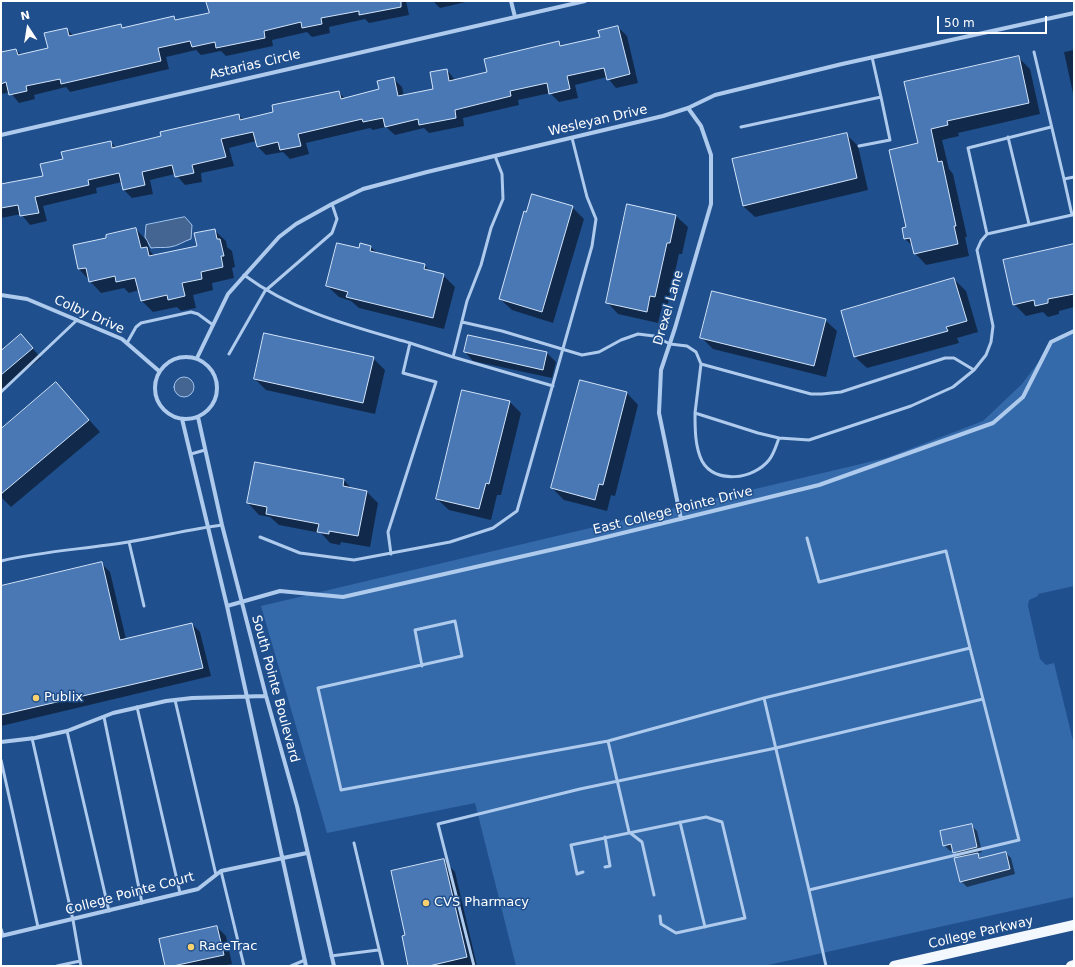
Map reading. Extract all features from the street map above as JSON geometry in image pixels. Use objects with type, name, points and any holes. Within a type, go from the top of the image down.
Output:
[{"type":"main road","name":"College Parkway","points":[[894,966],[1074,925]]},
{"type":"street","points":[[511,1],[515,17]]},
{"type":"street","name":"Astarias Circle","points":[[1,134],[585,1]]},
{"type":"street","name":"Wesleyan Drive","points":[[197,358],[228,294],[268,247],[284,232],[332,204],[363,189],[663,116],[688,108],[715,94],[872,57],[1074,13]]},
{"type":"street","name":"Drexel Lane","points":[[681,519],[659,412],[661,370],[711,204],[711,155],[701,126],[688,108]]},
{"type":"street","name":"Colby Drive","points":[[1,295],[26,299],[122,339],[159,371]]},
{"type":"street","name":"East College Pointe Drive","points":[[227,606],[280,591],[343,597],[681,519],[819,485],[993,423],[1023,397],[1052,342],[1074,331]]},
{"type":"street","points":[[186,356],[197,358],[212,370],[216,378],[216,397],[206,412],[198,417],[182,419],[172,416],[163,410],[157,401],[154,391],[155,381],[159,371],[166,363],[176,358],[186,356]]},
{"type":"street","name":"South Pointe Boulevard","points":[[198,417],[222,525],[266,696],[297,806],[334,966]]},
{"type":"street","name":"South Pointe Boulevard","points":[[182,419],[227,606],[306,966]]},
{"type":"street","points":[[1,742],[67,731],[104,717],[137,707],[175,700],[266,696]]},
{"type":"street","name":"College Pointe Court","points":[[2,935],[73,920],[198,889],[221,871],[307,853]]},
{"type":"lane","points":[[694,413],[739,428],[779,438],[809,440],[856,426],[918,403],[954,386],[974,370],[986,355],[991,342],[993,326],[977,250],[981,241],[988,234],[1073,215],[1034,52]]},
{"type":"lane","points":[[859,146],[890,140],[872,57]]},
{"type":"lane","points":[[741,127],[881,97]]},
{"type":"lane","points":[[988,234],[968,148],[1051,127]]},
{"type":"lane","points":[[1008,137],[1029,224]]},
{"type":"lane","points":[[260,537],[300,554],[354,560],[450,542],[493,528],[517,511],[592,246],[596,218],[587,197],[572,138]]},
{"type":"lane","points":[[453,357],[467,301],[481,265],[490,228],[503,199],[502,174],[495,156]]},
{"type":"lane","points":[[1064,179],[1074,177]]},
{"type":"lane","points":[[229,354],[265,291],[332,233],[337,219],[332,204]]},
{"type":"lane","points":[[244,276],[265,291],[308,312],[553,386]]},
{"type":"lane","points":[[127,343],[136,327],[141,323],[191,312],[198,314],[213,326]]},
{"type":"lane","points":[[1,392],[77,320]]},
{"type":"lane","points":[[462,322],[582,355],[599,352],[621,340],[638,334],[654,336],[670,344],[687,346],[696,352],[701,364],[694,413],[698,452],[703,462],[716,475],[728,477],[755,472],[768,461],[774,452],[779,438]]},
{"type":"lane","points":[[391,554],[388,532],[436,382],[403,373],[410,343]]},
{"type":"lane","points":[[701,364],[812,394],[841,392],[944,358],[954,358],[974,370]]},
{"type":"lane","points":[[191,454],[205,450]]},
{"type":"lane","points":[[1,561],[27,555],[130,542],[222,525]]},
{"type":"lane","points":[[808,538],[819,582],[946,551],[1019,840],[809,890]]},
{"type":"lane","points":[[130,542],[144,606]]},
{"type":"lane","points":[[422,666],[415,630],[455,621],[462,656],[422,666],[318,688],[340,790],[608,740],[764,698],[970,648]]},
{"type":"lane","points":[[764,698],[826,966]]},
{"type":"lane","points":[[474,966],[438,824],[617,781],[776,748],[983,698]]},
{"type":"lane","points":[[175,700],[216,875]]},
{"type":"lane","points":[[137,707],[180,893]]},
{"type":"lane","points":[[104,717],[142,903]]},
{"type":"lane","points":[[67,731],[109,911]]},
{"type":"lane","points":[[32,738],[73,920],[81,966]]},
{"type":"lane","points":[[608,740],[630,832],[642,842],[654,895]]},
{"type":"lane","points":[[1,760],[38,927]]},
{"type":"lane","points":[[583,872],[577,874],[571,845],[706,817],[722,822],[745,918],[676,933],[661,924],[660,916]]},
{"type":"lane","points":[[680,822],[705,927]]},
{"type":"lane","points":[[605,837],[610,866],[605,867]]},
{"type":"lane","points":[[354,843],[383,966]]},
{"type":"lane","points":[[221,871],[244,966]]},
{"type":"lane","points":[[1,929],[2,935]]},
{"type":"lane","points":[[331,956],[378,950]]},
{"type":"lane","points":[[291,966],[305,960]]},
{"type":"lane","points":[[56,966],[80,961]]},
{"type":"shaded area","points":[[185,217],[192,225],[191,239],[178,245],[151,248],[145,237],[146,225]]},
{"type":"shaded area","points":[[1074,330],[1074,586],[1038,594],[1038,596],[1029,600],[1028,606],[1040,659],[1046,665],[1054,663],[1074,745],[1074,897],[764,966],[516,966],[475,803],[327,833],[261,606],[886,458],[983,421],[1022,384],[1058,336]]},
{"type":"shaded area","points":[[184,377],[191,380],[194,387],[191,394],[184,397],[177,394],[174,387],[177,380]]},
{"type":"building","points":[[206,1],[401,1],[401,7],[359,15],[359,11],[321,18],[322,24],[302,28],[301,22],[264,31],[265,38],[216,48],[215,42],[192,47],[190,41],[158,48],[161,61],[61,84],[60,79],[26,86],[27,91],[9,95],[6,82],[1,84],[1,52],[16,49],[18,55],[48,48],[44,33],[67,28],[69,36],[121,24],[122,28],[174,16],[175,20],[209,13]]},
{"type":"building","points":[[618,26],[630,74],[607,80],[604,68],[567,76],[570,89],[549,94],[547,83],[510,91],[511,96],[455,110],[456,118],[419,125],[418,119],[385,127],[383,118],[363,122],[362,119],[298,134],[301,146],[280,150],[278,142],[257,147],[253,132],[221,139],[226,157],[192,165],[194,173],[175,177],[172,165],[142,172],[145,185],[123,190],[119,173],[88,180],[89,185],[35,197],[39,213],[20,216],[18,205],[1,208],[1,184],[43,176],[40,164],[63,159],[61,152],[111,141],[112,148],[161,136],[160,132],[239,114],[240,120],[273,112],[272,105],[339,91],[341,99],[379,89],[377,81],[394,77],[398,96],[433,89],[430,72],[447,69],[449,81],[487,72],[484,59],[559,41],[560,46],[600,37],[598,31]]},
{"type":"building","points":[[1019,56],[1029,103],[947,121],[948,125],[931,129],[938,162],[942,161],[956,226],[954,226],[958,244],[914,254],[910,238],[904,239],[902,228],[906,227],[889,150],[918,143],[904,82]]},
{"type":"building","points":[[847,133],[857,178],[743,206],[732,159]]},
{"type":"building","points":[[532,194],[573,206],[542,312],[499,299],[524,211],[526,212]]},
{"type":"building","points":[[627,204],[676,215],[670,243],[667,243],[655,297],[650,296],[647,312],[606,303]]},
{"type":"building","points":[[136,228],[141,248],[147,247],[149,256],[197,246],[194,233],[215,229],[217,239],[220,239],[224,256],[221,256],[223,267],[201,272],[202,279],[182,283],[185,296],[168,300],[167,295],[141,301],[135,278],[116,282],[115,276],[89,282],[86,268],[78,269],[73,245],[106,238],[106,235]]},
{"type":"building","points":[[337,243],[359,248],[360,243],[371,246],[370,251],[425,264],[424,269],[444,274],[433,318],[346,297],[348,292],[326,286]]},
{"type":"building","points":[[1074,244],[1074,294],[1048,299],[1048,303],[1035,306],[1034,300],[1013,305],[1003,260]]},
{"type":"building","points":[[954,278],[967,321],[946,327],[948,331],[854,357],[841,311]]},
{"type":"building","points":[[712,291],[826,319],[814,366],[700,338]]},
{"type":"building","points":[[264,333],[374,357],[363,403],[254,379]]},
{"type":"building","points":[[21,334],[33,348],[1,375],[1,351]]},
{"type":"building","points":[[468,335],[547,352],[543,370],[464,352]]},
{"type":"building","points":[[580,380],[627,392],[603,485],[599,484],[595,500],[551,488]]},
{"type":"building","points":[[56,382],[89,420],[1,494],[1,429]]},
{"type":"building","points":[[462,390],[510,401],[489,484],[486,483],[479,509],[436,499]]},
{"type":"building","points":[[255,462],[344,479],[343,486],[367,491],[358,536],[329,531],[329,534],[317,532],[319,524],[266,514],[267,507],[247,503]]},
{"type":"building","points":[[102,562],[120,640],[192,623],[203,668],[1,715],[1,586]]},
{"type":"building","points":[[972,824],[977,847],[953,853],[951,844],[943,846],[940,831]]},
{"type":"building","points":[[1006,852],[1010,869],[960,882],[954,858],[978,853],[979,858]]},
{"type":"building","name":"CVS Pharmacy","points":[[444,859],[467,957],[429,966],[408,966],[402,936],[405,935],[391,871]]},
{"type":"building","name":"RaceTrac","points":[[217,926],[224,955],[173,966],[165,966],[159,939]]},
{"type":"place","name":"Publix","points":[[36,698]]},
{"type":"place","name":"CVS Pharmacy","points":[[426,903]]},
{"type":"place","name":"RaceTrac","points":[[191,947]]}]
